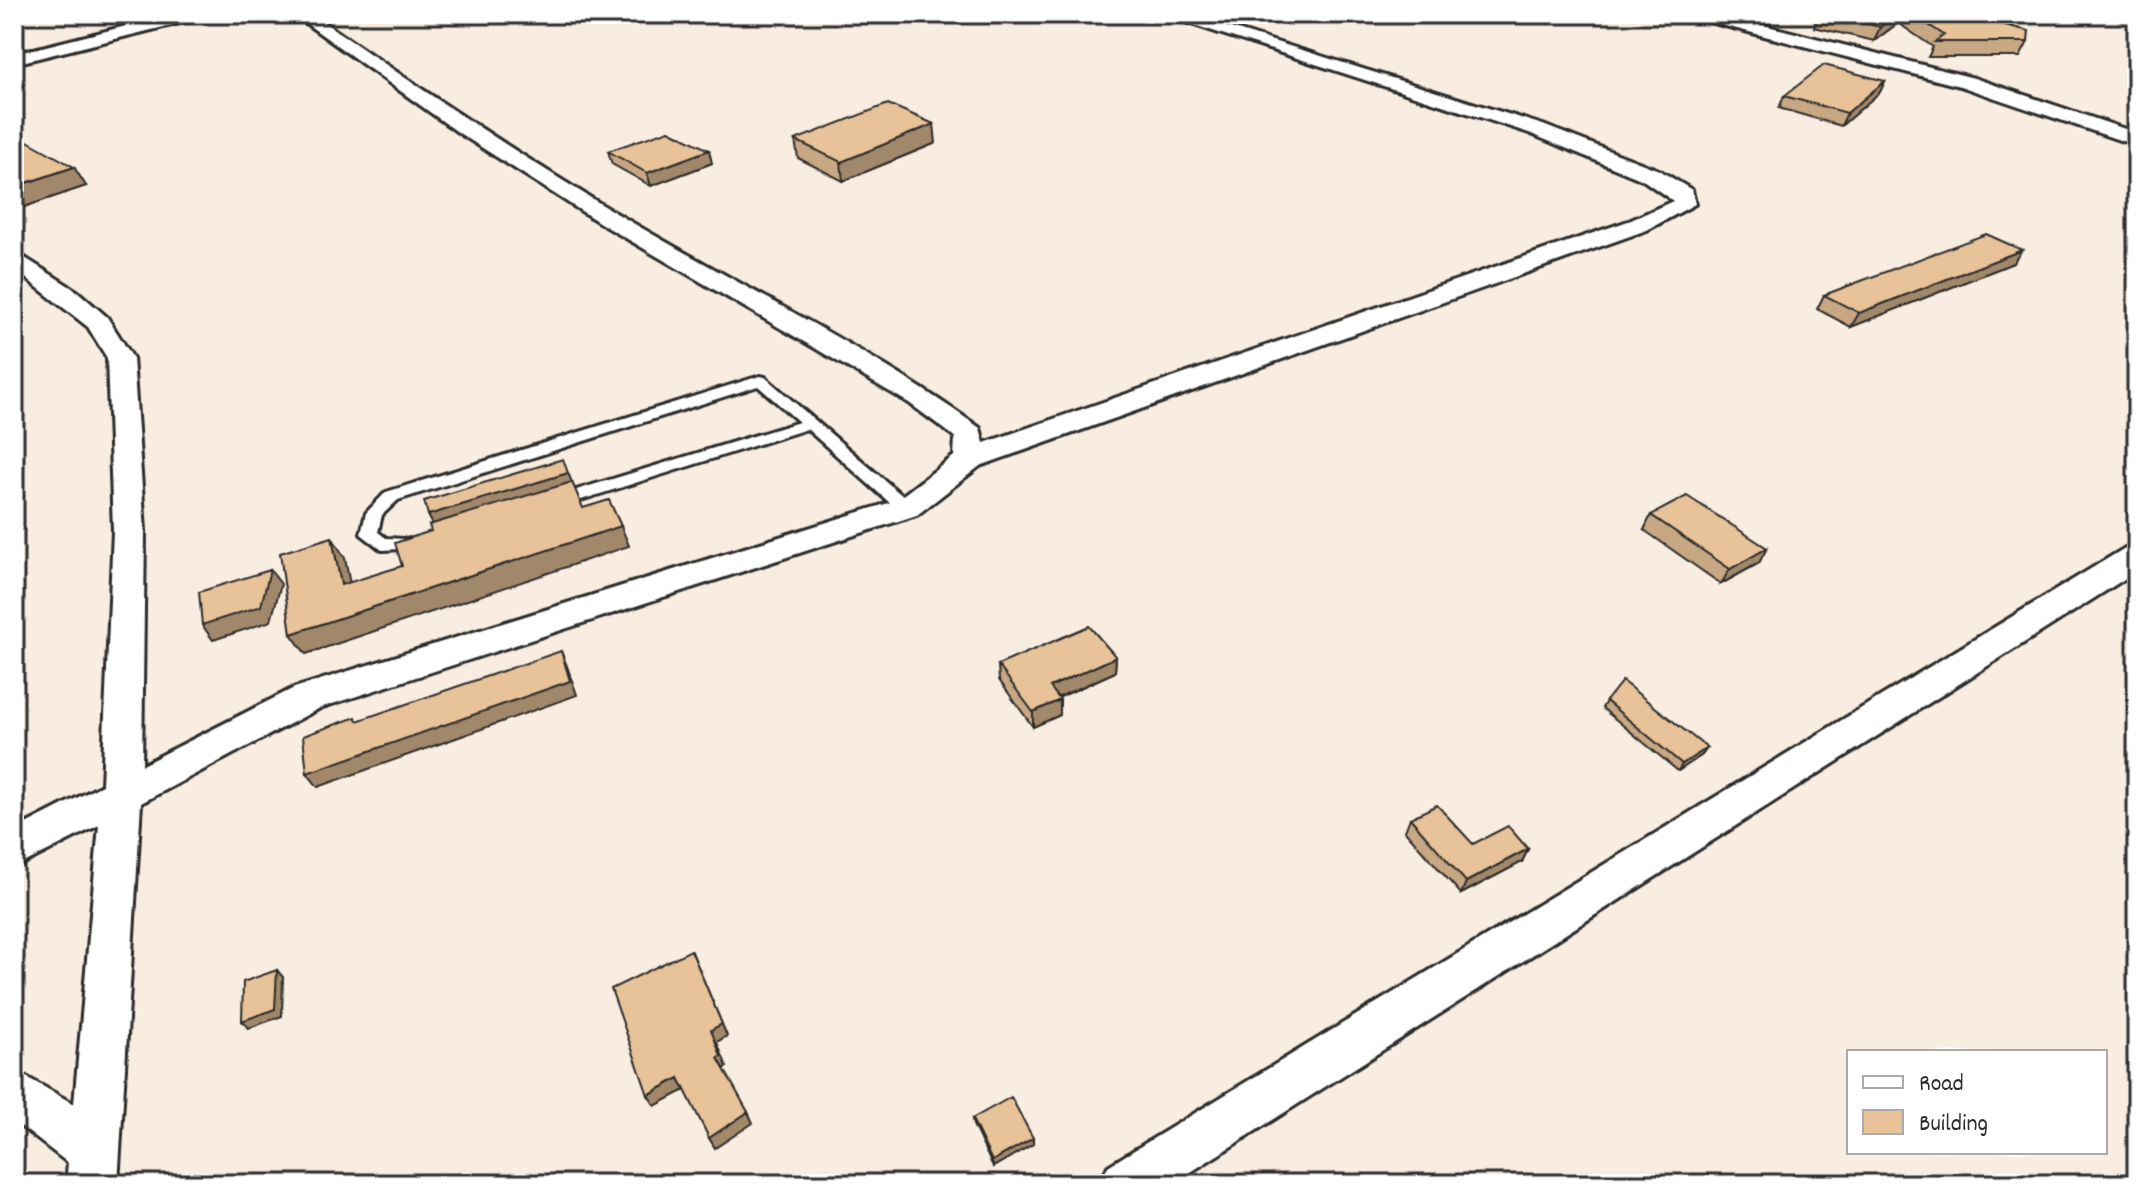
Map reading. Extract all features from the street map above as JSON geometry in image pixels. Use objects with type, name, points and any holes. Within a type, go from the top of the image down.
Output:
[{"type":"street","points":[[14,59],[194,14]]},
{"type":"street","points":[[301,14],[466,129],[608,218],[919,397],[970,434],[969,459]]},
{"type":"street","points":[[14,850],[307,698],[906,508],[969,459],[1295,348],[1639,225],[1684,204],[1684,195],[1651,175],[1536,129],[1168,14]]},
{"type":"street","points":[[1700,14],[1967,82],[2137,140]]},
{"type":"street","points":[[14,258],[98,322],[120,358],[129,531],[122,793],[92,1167]]},
{"type":"street","points":[[1126,1184],[2137,556]]},
{"type":"street","points":[[14,1094],[43,1110],[92,1167]]},
{"type":"lane","points":[[429,540],[414,545],[382,544],[369,534],[374,513],[392,496],[760,380],[906,508]]},
{"type":"lane","points":[[536,508],[809,424]]},
{"type":"shaded area","points":[[14,14],[2137,14],[2137,1184],[14,1184]]},
{"type":"building","points":[[1826,14],[1898,14],[1880,27]]},
{"type":"building","points":[[1912,14],[2018,14],[2005,25],[2029,31],[2028,42],[1935,42],[1944,35]]},
{"type":"building","points":[[1824,65],[1885,81],[1847,113],[1784,96]]},
{"type":"building","points":[[888,104],[934,124],[841,162],[795,140]]},
{"type":"building","points":[[669,130],[709,150],[647,173],[608,151]]},
{"type":"building","points":[[24,139],[74,167],[14,187],[14,142]]},
{"type":"building","points":[[1986,234],[2022,250],[1859,313],[1824,295]]},
{"type":"building","points":[[563,459],[568,473],[428,515],[424,501]]},
{"type":"building","points":[[572,482],[583,508],[609,500],[621,526],[291,634],[280,553],[332,537],[341,585],[402,566],[395,543],[431,531],[429,525]]},
{"type":"building","points":[[1687,496],[1767,548],[1730,569],[1651,515]]},
{"type":"building","points":[[270,570],[261,606],[202,625],[199,592]]},
{"type":"building","points":[[1089,626],[1116,657],[1050,687],[1060,700],[1033,712],[998,665]]},
{"type":"building","points":[[561,651],[570,681],[307,773],[303,736],[356,717],[357,721]]},
{"type":"building","points":[[1622,681],[1707,748],[1682,764],[1606,701]]},
{"type":"building","points":[[1437,805],[1473,844],[1508,826],[1528,849],[1466,882],[1410,818]]},
{"type":"building","points":[[691,950],[722,1024],[711,1030],[721,1056],[718,1058],[748,1112],[709,1138],[679,1078],[648,1095],[611,989]]},
{"type":"building","points":[[277,970],[275,1009],[242,1021],[243,982]]},
{"type":"building","points":[[1011,1097],[1033,1138],[992,1161],[972,1119]]}]
